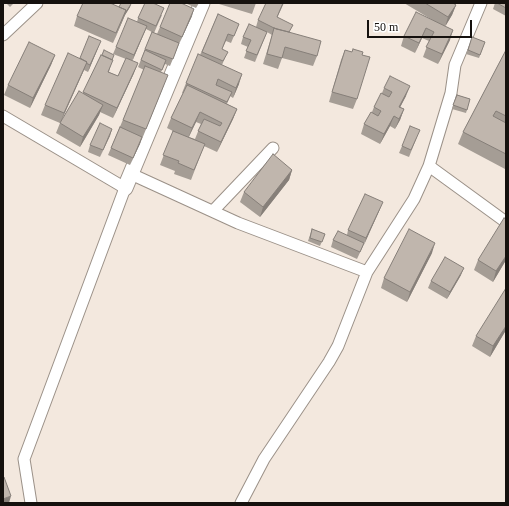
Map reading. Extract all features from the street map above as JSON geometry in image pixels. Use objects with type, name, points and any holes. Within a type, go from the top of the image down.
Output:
[{"type":"street","points":[[3,35],[37,3]]},
{"type":"street","points":[[31,503],[24,459],[124,188],[202,3]]},
{"type":"street","points":[[241,503],[264,459],[329,362],[338,346],[367,272],[414,199],[429,166],[451,93],[455,66],[481,3]]},
{"type":"street","points":[[3,116],[124,188]]},
{"type":"street","points":[[213,211],[273,148]]},
{"type":"street","points":[[429,166],[506,222]]},
{"type":"street","points":[[131,174],[238,222],[367,272]]},
{"type":"building","points":[[83,3],[110,3],[126,10],[116,33],[77,16]]},
{"type":"building","points":[[121,3],[131,4],[126,12],[126,10],[119,7]]},
{"type":"building","points":[[145,3],[153,3],[164,8],[156,26],[138,18]]},
{"type":"building","points":[[170,3],[181,3],[194,9],[182,37],[160,27]]},
{"type":"building","points":[[266,3],[283,3],[277,17],[293,25],[289,32],[276,29],[258,20]]},
{"type":"building","points":[[425,3],[453,3],[456,5],[448,17]]},
{"type":"building","points":[[497,3],[506,3],[506,8]]},
{"type":"building","points":[[416,12],[453,30],[442,54],[426,47],[434,32],[426,28],[419,43],[404,36]]},
{"type":"building","points":[[218,14],[239,24],[234,36],[228,34],[222,49],[228,52],[223,61],[202,52]]},
{"type":"building","points":[[128,18],[147,26],[134,55],[116,47]]},
{"type":"building","points":[[249,24],[267,32],[257,55],[246,51],[251,40],[243,37]]},
{"type":"building","points":[[274,28],[321,41],[317,56],[285,47],[282,58],[267,54]]},
{"type":"building","points":[[152,32],[179,43],[173,59],[145,49]]},
{"type":"building","points":[[89,36],[101,41],[90,65],[80,58]]},
{"type":"building","points":[[472,37],[485,42],[480,55],[468,50]]},
{"type":"building","points":[[29,42],[55,55],[33,98],[8,85]]},
{"type":"building","points":[[353,49],[363,52],[362,55],[370,57],[357,99],[332,92],[345,50],[352,52]]},
{"type":"building","points":[[104,50],[114,55],[112,60],[102,55]]},
{"type":"building","points":[[145,50],[166,60],[162,70],[141,60]]},
{"type":"building","points":[[506,50],[506,116],[496,111],[493,116],[506,123],[506,154],[463,132]]},
{"type":"building","points":[[68,53],[87,62],[64,113],[45,105]]},
{"type":"building","points":[[198,54],[242,74],[236,88],[218,79],[216,85],[232,92],[227,102],[186,83]]},
{"type":"building","points":[[101,55],[113,60],[108,72],[118,76],[126,58],[138,63],[117,108],[83,92]]},
{"type":"building","points":[[145,66],[168,75],[146,129],[123,120]]},
{"type":"building","points":[[390,76],[410,86],[399,107],[404,109],[399,119],[394,116],[384,134],[364,124],[371,112],[378,116],[381,111],[374,107],[381,93],[389,97],[392,92],[384,88]]},
{"type":"building","points":[[187,85],[237,109],[221,142],[198,131],[204,119],[220,126],[222,123],[200,112],[192,128],[171,118]]},
{"type":"building","points":[[79,91],[103,105],[83,137],[60,123]]},
{"type":"building","points":[[457,95],[470,99],[467,110],[453,105]]},
{"type":"building","points":[[100,123],[112,129],[103,150],[90,145]]},
{"type":"building","points":[[410,126],[420,130],[411,150],[402,146]]},
{"type":"building","points":[[120,127],[142,137],[133,158],[111,148]]},
{"type":"building","points":[[173,131],[205,144],[194,170],[178,163],[179,161],[163,155]]},
{"type":"building","points":[[273,154],[292,170],[263,207],[244,192]]},
{"type":"building","points":[[365,194],[383,202],[366,238],[348,230]]},
{"type":"building","points":[[504,218],[506,219],[506,256],[496,271],[478,260]]},
{"type":"building","points":[[312,229],[325,234],[322,242],[310,238]]},
{"type":"building","points":[[409,229],[435,243],[410,292],[384,278]]},
{"type":"building","points":[[338,231],[364,243],[360,252],[333,240]]},
{"type":"building","points":[[445,257],[464,268],[450,292],[431,281]]},
{"type":"building","points":[[506,288],[506,326],[493,346],[476,336]]},
{"type":"building","points":[[3,477],[11,496],[3,499]]}]
